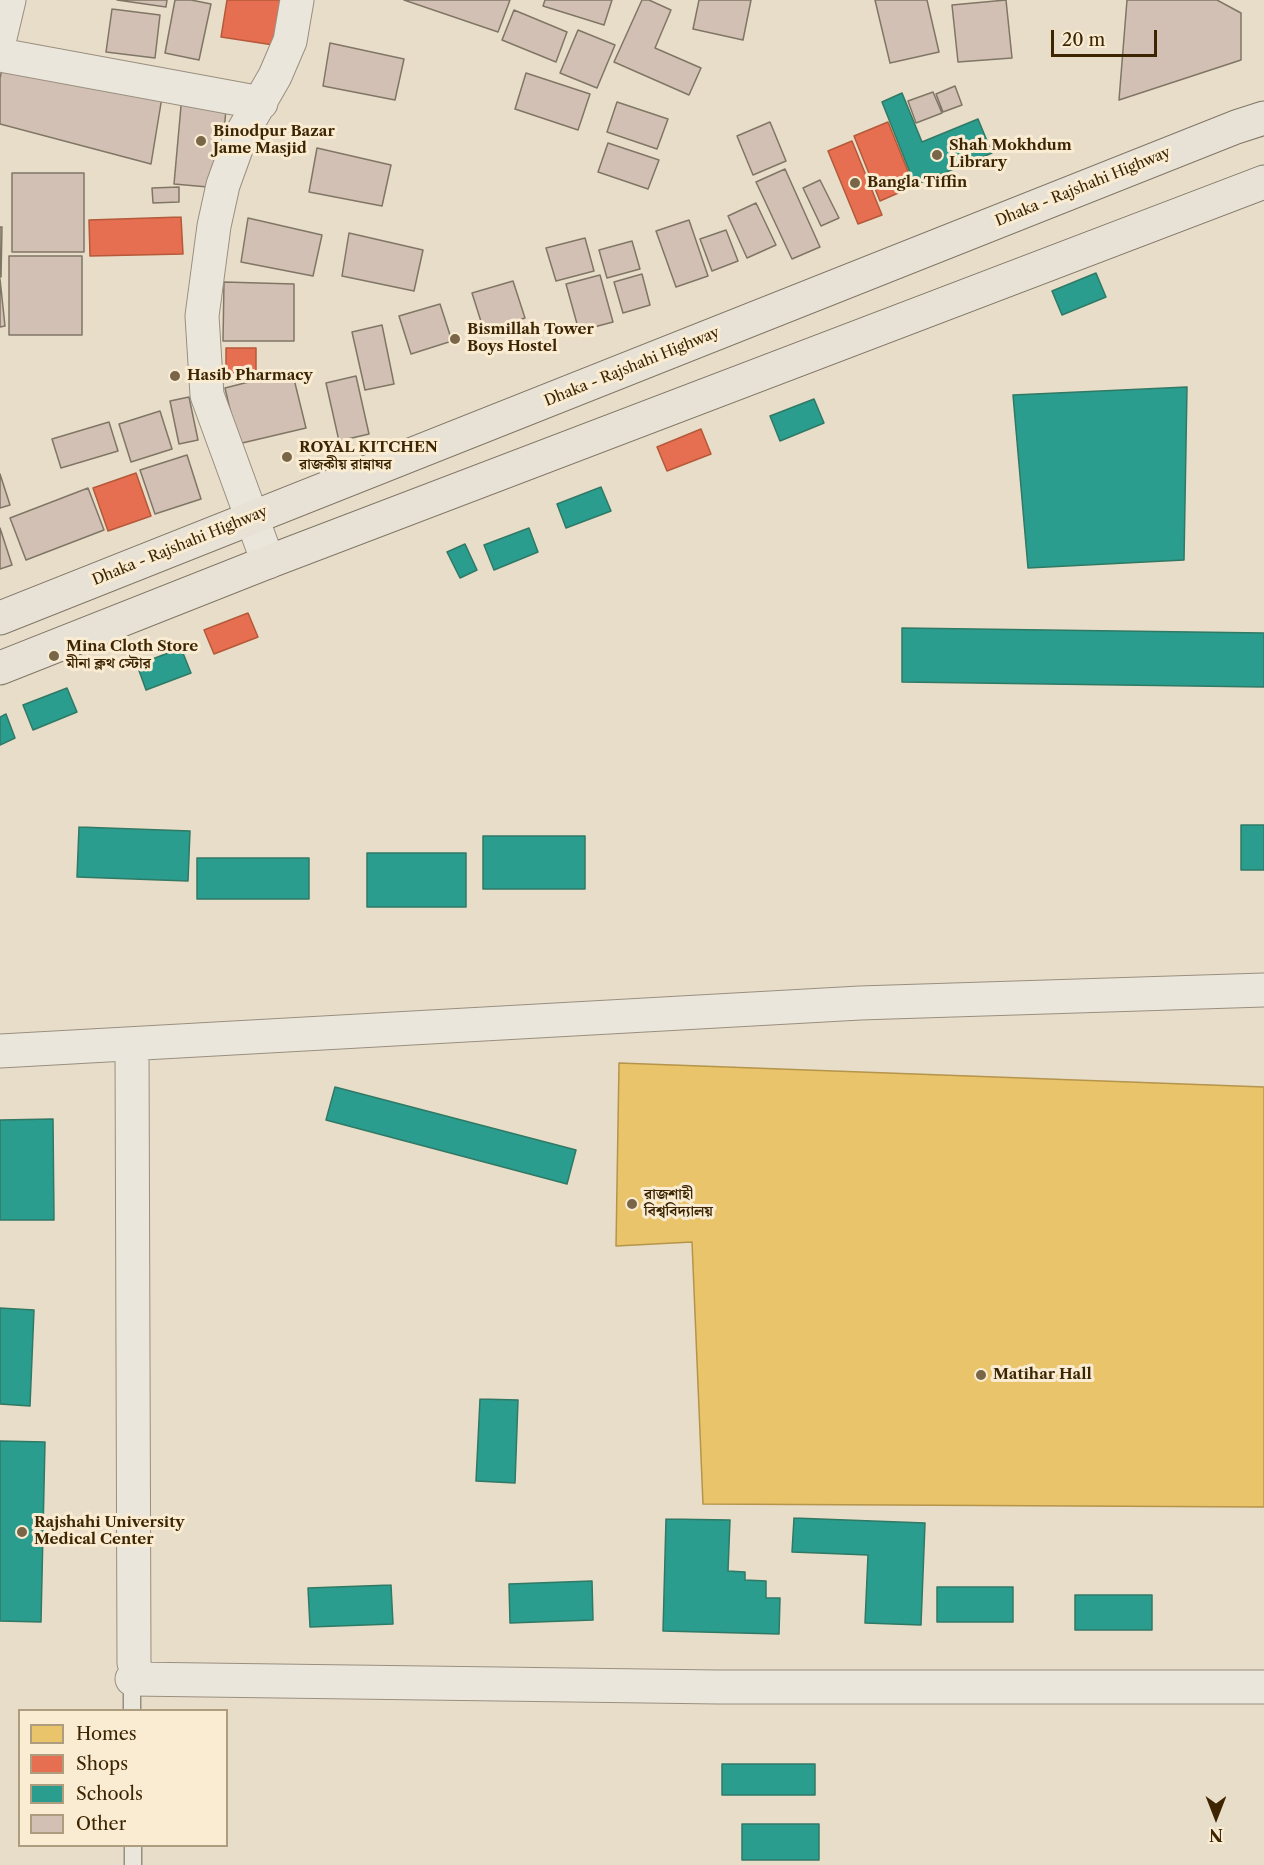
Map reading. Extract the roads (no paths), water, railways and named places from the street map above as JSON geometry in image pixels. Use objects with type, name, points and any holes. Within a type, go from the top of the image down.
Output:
[{"type":"highway","name":"Dhaka - Rajshahi Highway","points":[[0,618],[1236,127],[1264,118]]},
{"type":"highway","points":[[0,668],[268,562],[1264,182]]},
{"type":"street","points":[[0,38],[9,0]]},
{"type":"street","points":[[268,562],[207,395],[202,316],[214,226],[224,185],[241,135],[261,103],[290,41],[297,0]]},
{"type":"street","points":[[0,55],[261,103]]},
{"type":"street","points":[[0,1051],[860,1003],[1264,990]]},
{"type":"street","points":[[132,1044],[133,1684],[1264,1687]]},
{"type":"lane","points":[[133,1847],[133,1865]]},
{"type":"place","name":"Binodpur Bazar Jame Masjid","points":[[201,141]]},
{"type":"place","name":"Shah Mokhdum Library","points":[[937,155]]},
{"type":"place","name":"Bangla Tiffin","points":[[855,183]]},
{"type":"place","name":"Bismillah Tower Boys Hostel","points":[[455,339]]},
{"type":"place","name":"Hasib Pharmacy","points":[[175,376]]},
{"type":"place","name":"ROYAL KITCHEN রাজকীয় রান্নাঘর","points":[[287,457]]},
{"type":"place","name":"Mina Cloth Store মীনা ক্লথ স্টোর","points":[[54,656]]},
{"type":"place","name":"রাজশাহী বিশ্ববিদ্যালয়","points":[[632,1204]]},
{"type":"place","name":"Matihar Hall","points":[[981,1375]]},
{"type":"place","name":"Rajshahi University Medical Center","points":[[22,1532]]}]
